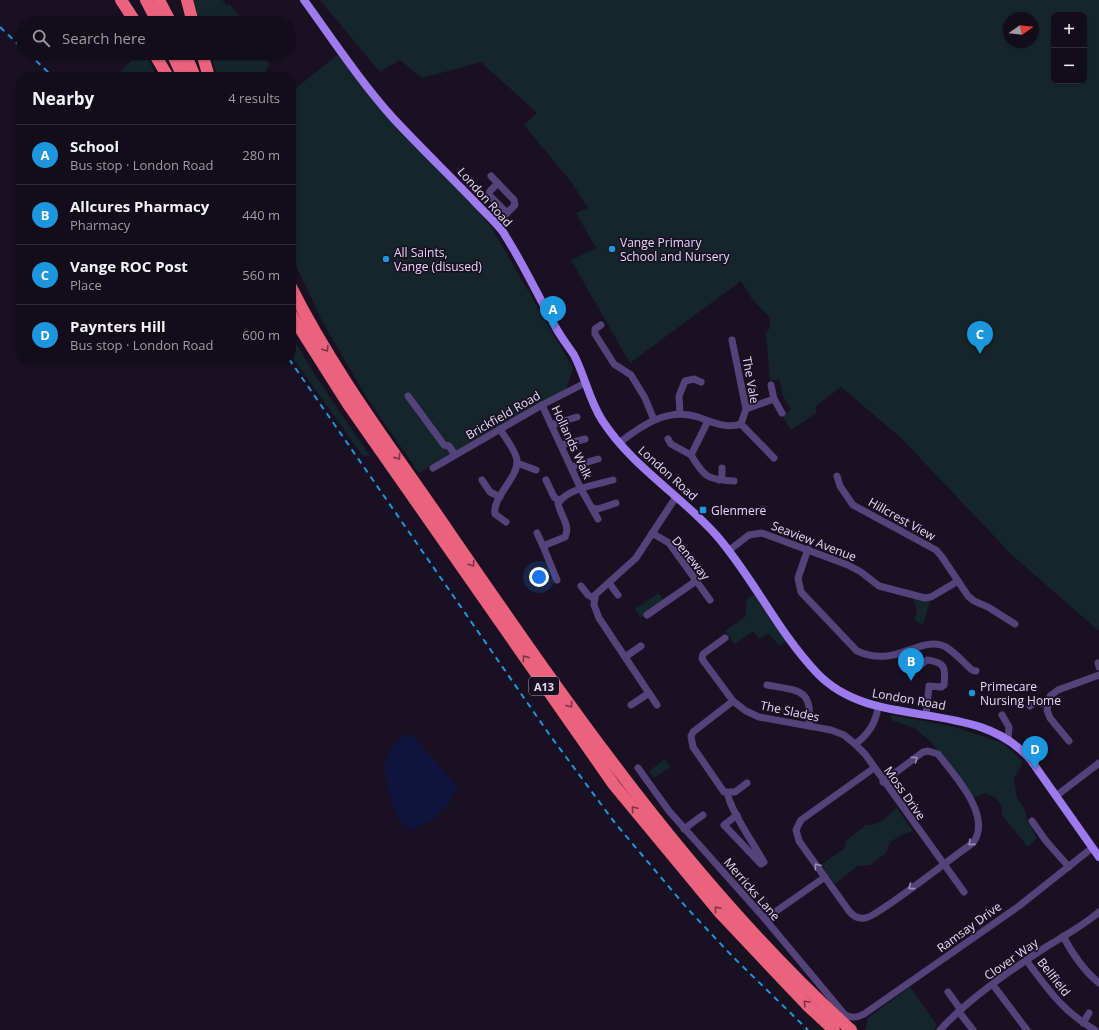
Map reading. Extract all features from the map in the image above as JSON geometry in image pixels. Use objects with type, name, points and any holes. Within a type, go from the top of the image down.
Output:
[{"type":"highway","points":[[121,0],[131,16]]},
{"type":"highway","points":[[146,0],[154,16]]},
{"type":"highway","points":[[160,0],[168,16]]},
{"type":"highway","points":[[187,0],[191,16]]},
{"type":"highway","points":[[158,60],[165,72]]},
{"type":"highway","points":[[175,60],[180,72]]},
{"type":"highway","points":[[188,60],[193,72]]},
{"type":"highway","points":[[204,60],[208,72]]},
{"type":"highway","name":"A13","points":[[296,297],[305,316]]},
{"type":"highway","name":"A13","points":[[296,299],[356,396],[529,649],[634,792],[731,907],[813,996],[851,1030]]},
{"type":"highway","name":"A13","points":[[296,322],[348,404],[614,785],[720,913],[807,1005],[834,1030]]},
{"type":"main road","name":"London Road","points":[[304,0],[366,85],[393,117],[501,230],[557,330],[574,357],[602,420],[619,442],[647,473],[702,521],[728,551],[780,626],[818,674],[840,692],[857,700],[878,707],[971,724],[1008,739],[1021,748],[1030,759],[1099,857]]},
{"type":"street","points":[[492,176],[514,200],[514,204],[496,224]]},
{"type":"street","points":[[498,183],[490,191],[489,195],[507,213]]},
{"type":"street","points":[[601,325],[595,329],[595,334],[614,364],[631,375],[645,398],[654,420]]},
{"type":"street","name":"The Vale","points":[[732,340],[746,409],[741,424]]},
{"type":"street","points":[[680,414],[679,396],[685,381],[696,378]]},
{"type":"street","name":"Brickfield Road","points":[[433,468],[542,405],[585,383]]},
{"type":"street","points":[[771,385],[774,399],[782,413]]},
{"type":"street","points":[[408,396],[444,445],[449,446],[455,455]]},
{"type":"street","points":[[746,409],[774,399]]},
{"type":"street","name":"Hollands Walk","points":[[542,405],[581,489],[598,519]]},
{"type":"street","points":[[619,442],[638,428],[654,420],[680,414],[733,427],[741,424],[774,458]]},
{"type":"street","points":[[551,425],[577,417]]},
{"type":"street","points":[[691,455],[708,421]]},
{"type":"street","points":[[500,429],[516,457],[517,463],[500,497],[495,513],[506,522]]},
{"type":"street","points":[[668,438],[671,444],[691,455],[701,472],[713,480],[734,481]]},
{"type":"street","points":[[561,445],[585,439]]},
{"type":"street","points":[[571,467],[598,459]]},
{"type":"street","points":[[517,463],[536,470]]},
{"type":"street","points":[[719,480],[722,476],[722,468]]},
{"type":"street","name":"Hillcrest View","points":[[837,476],[840,486],[853,505],[936,550],[974,601],[988,607],[1015,624]]},
{"type":"street","points":[[482,480],[490,492],[500,497]]},
{"type":"street","points":[[543,546],[562,538],[567,532],[564,519],[559,510],[558,503],[560,501],[554,497],[546,480]]},
{"type":"street","points":[[581,489],[613,480]]},
{"type":"street","name":"Hollands Walk","points":[[560,501],[581,489]]},
{"type":"street","points":[[657,705],[599,618],[594,605],[595,595],[609,584],[636,558],[676,497]]},
{"type":"street","points":[[592,508],[598,509],[616,503]]},
{"type":"street","points":[[537,532],[557,580]]},
{"type":"street","name":"Seaview Avenue","points":[[728,551],[749,535],[758,532],[808,549],[848,565],[861,572],[879,586],[926,598],[931,597],[958,581]]},
{"type":"street","name":"Deneway","points":[[652,533],[669,543],[710,600]]},
{"type":"street","points":[[808,549],[798,578],[801,592],[857,651],[864,654],[888,656],[923,646],[938,644],[951,651],[972,670],[976,671]]},
{"type":"street","points":[[646,615],[696,581]]},
{"type":"street","points":[[609,584],[618,595]]},
{"type":"street","points":[[581,586],[588,595],[595,599]]},
{"type":"street","name":"The Slades","points":[[725,638],[703,654],[702,659],[739,707],[759,717],[844,734],[856,744]]},
{"type":"street","points":[[625,657],[641,646]]},
{"type":"street","points":[[918,667],[927,660],[941,664],[945,671],[944,685],[929,686],[926,715]]},
{"type":"street","points":[[1069,741],[1050,718],[1047,710],[1050,696],[1058,690],[1099,675]]},
{"type":"street","points":[[768,686],[796,690],[803,693],[807,698],[811,711],[809,726]]},
{"type":"street","points":[[631,705],[649,693]]},
{"type":"street","points":[[733,701],[697,728],[691,736],[693,747],[721,789],[728,793],[735,792],[747,783]]},
{"type":"street","points":[[1030,706],[1035,702],[1048,704]]},
{"type":"street","points":[[856,744],[868,732],[875,721],[878,707]]},
{"type":"street","points":[[1002,715],[1009,727],[1008,739]]},
{"type":"street","name":"Moss Drive","points":[[856,744],[942,864],[964,892]]},
{"type":"street","points":[[874,768],[809,815],[798,825],[797,835],[799,841],[852,914],[859,918],[866,918],[973,843],[976,838],[977,812],[969,796],[938,754],[928,750],[923,752],[883,782]]},
{"type":"street","points":[[1056,796],[1099,765]]},
{"type":"street","name":"Merricks Lane","points":[[638,768],[684,828],[765,919],[845,1015],[855,1018]]},
{"type":"street","points":[[728,793],[728,801],[737,815],[764,862],[761,864],[724,825],[737,815]]},
{"type":"street","points":[[684,828],[702,815]]},
{"type":"street","points":[[1032,820],[1046,841],[1068,867]]},
{"type":"street","name":"Ramsay Drive","points":[[855,1018],[864,1014],[929,970],[1019,906],[1092,848]]},
{"type":"street","points":[[765,919],[825,877]]},
{"type":"street","name":"Clover Way","points":[[940,1030],[960,1011],[1026,960],[1099,912]]},
{"type":"street","points":[[1063,936],[1077,961],[1088,974],[1099,983]]},
{"type":"street","name":"Bellfield","points":[[1026,960],[1056,1000],[1082,1023],[1095,1030]]},
{"type":"street","points":[[993,985],[1027,1030]]},
{"type":"street","points":[[948,992],[973,1030]]},
{"type":"street","points":[[1082,1023],[1089,1013]]},
{"type":"shaded area","points":[[192,0],[222,0],[227,6],[229,4],[239,16],[198,16]]},
{"type":"shaded area","points":[[320,0],[1099,0],[1099,631],[1013,556],[901,438],[841,387],[816,406],[816,413],[791,430],[782,415],[791,410],[783,396],[779,379],[770,381],[766,334],[770,327],[770,318],[752,299],[741,281],[630,363],[571,260],[596,248],[576,213],[588,208],[572,183],[524,125],[537,113],[481,62],[422,78],[400,60],[380,72]]},
{"type":"shaded area","points":[[340,53],[352,75],[490,225],[573,368],[566,390],[419,473],[367,398],[322,321],[296,266],[296,88]]},
{"type":"shaded area","points":[[132,60],[148,60],[154,72],[120,72]]},
{"type":"shaded area","points":[[212,60],[267,60],[270,65],[265,70],[267,72],[216,72]]},
{"type":"shaded area","points":[[296,343],[318,380],[370,456],[362,455],[296,362]]},
{"type":"shaded area","points":[[659,593],[664,601],[641,618],[635,609]]},
{"type":"shaded area","points":[[755,594],[786,641],[779,646],[769,633],[759,639],[753,631],[735,644],[725,631],[745,617],[747,599]]},
{"type":"shaded area","points":[[913,598],[930,601],[923,625],[915,620],[917,610]]},
{"type":"shaded area","points":[[891,715],[951,726],[1003,743],[1023,762],[1014,779],[1017,798],[1024,808],[1028,822],[1037,838],[1028,847],[1002,815],[1000,803],[998,801],[985,793],[974,798],[932,743],[915,728],[891,720]]},
{"type":"shaded area","points":[[412,735],[457,786],[450,801],[440,813],[427,823],[412,830],[404,826],[396,813],[389,794],[385,764],[389,752],[402,736]]},
{"type":"shaded area","points":[[665,759],[670,767],[654,778],[649,771]]},
{"type":"shaded area","points":[[896,807],[913,831],[903,834],[890,842],[886,853],[870,865],[857,866],[835,884],[821,865],[845,848],[846,841],[866,825],[875,824],[883,820]]},
{"type":"shaded area","points":[[910,987],[937,1025],[934,1030],[865,1030],[868,1018]]},
{"type":"railway","points":[[0,27],[16,42]]},
{"type":"railway","points":[[35,60],[48,72]]},
{"type":"railway","points":[[292,364],[549,734],[615,823],[686,907],[733,957],[808,1030]]},
{"type":"place","name":"Vange Primary School and Nursery","points":[[612,249]]},
{"type":"place","name":"All Saints, Vange (disused)","points":[[386,259]]},
{"type":"place","name":"School","points":[[553,329]]},
{"type":"place","name":"Vange ROC Post","points":[[980,354]]},
{"type":"place","name":"Glenmere","points":[[703,510]]},
{"type":"place","name":"Allcures Pharmacy","points":[[911,681]]},
{"type":"place","name":"Primecare Nursing Home","points":[[972,693]]},
{"type":"place","name":"Paynters Hill","points":[[1035,769]]}]
